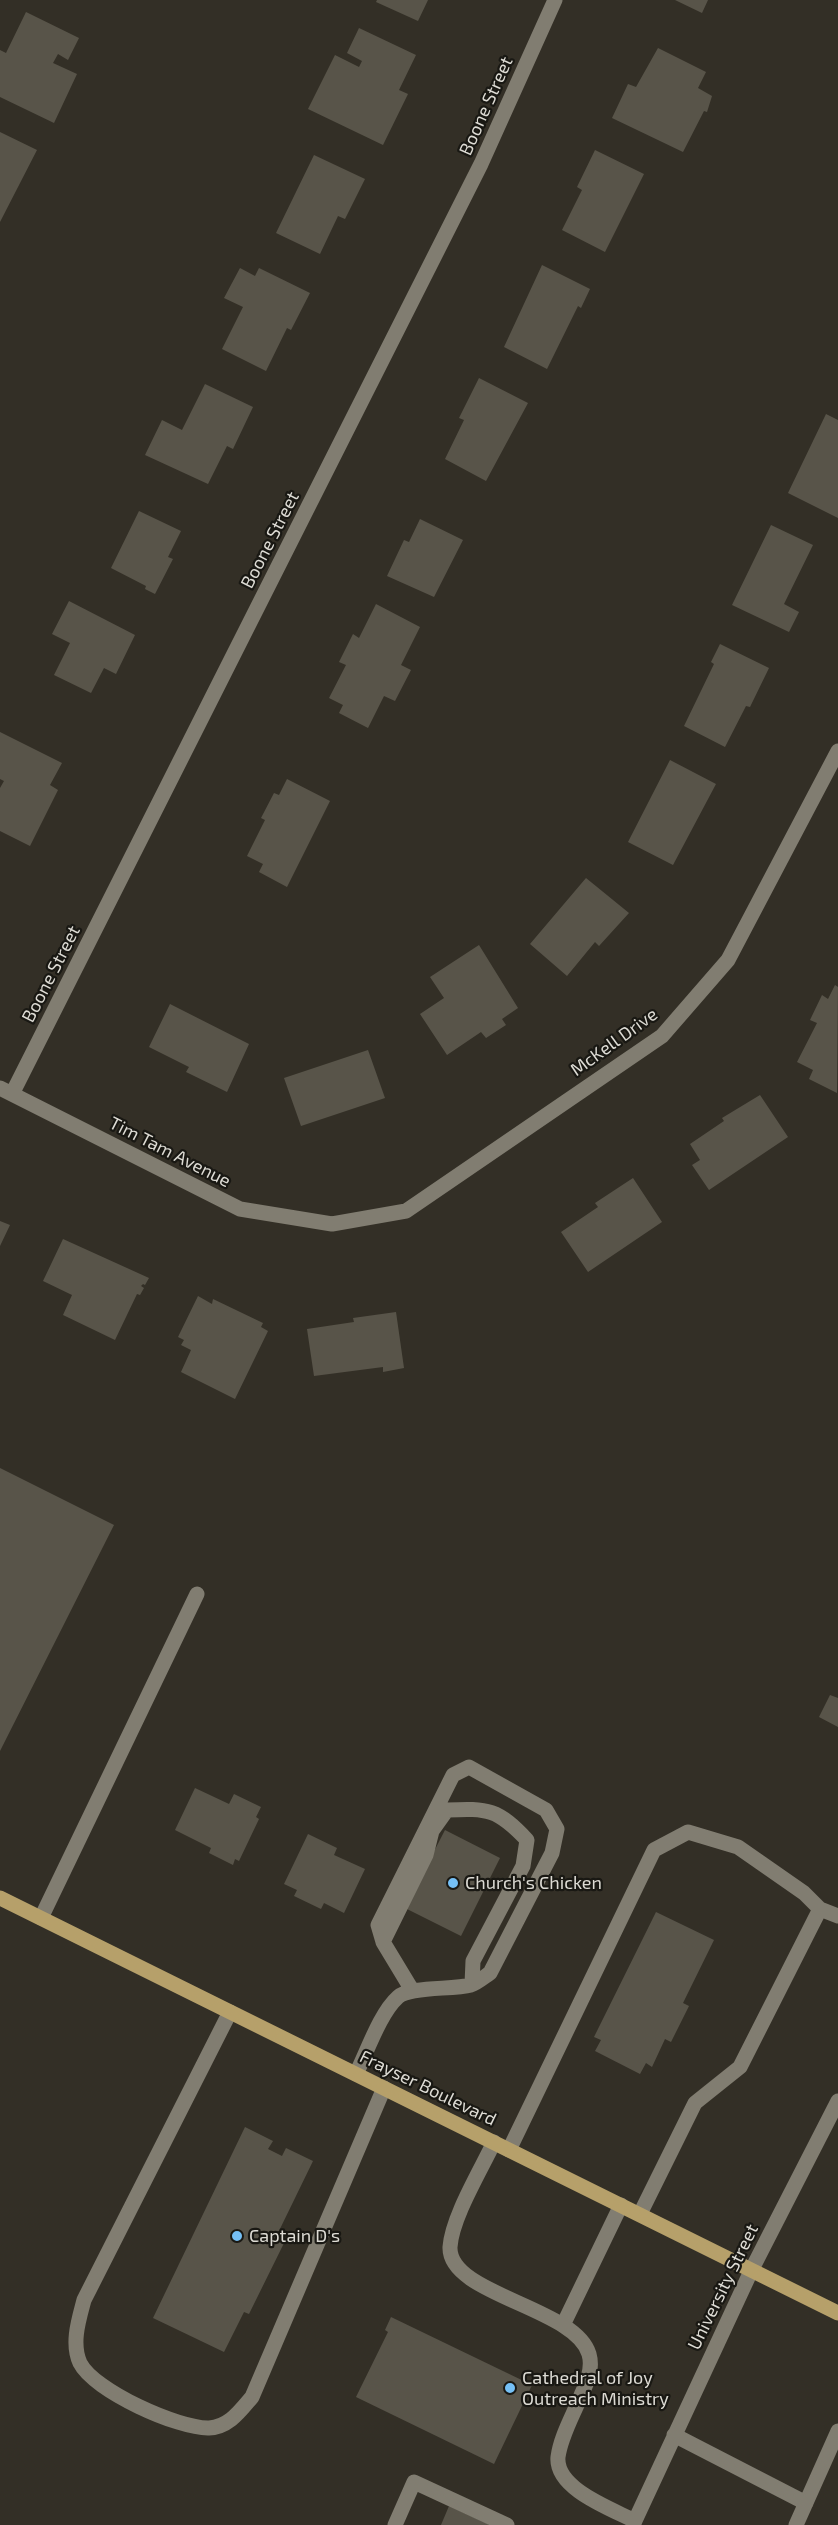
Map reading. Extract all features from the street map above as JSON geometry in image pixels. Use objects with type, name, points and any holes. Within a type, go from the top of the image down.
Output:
[{"type":"main road","name":"Frayser Boulevard","points":[[0,1898],[838,2313]]},
{"type":"street","name":"Boone Street","points":[[6,1091],[482,164],[555,0]]},
{"type":"street","name":"McKell Drive","points":[[332,1224],[406,1211],[662,1036],[728,960],[838,751]]},
{"type":"street","name":"Tim Tam Avenue","points":[[6,1091],[240,1209],[332,1224]]},
{"type":"street","points":[[41,1918],[197,1594]]},
{"type":"street","points":[[356,2074],[388,2009],[399,1995],[412,1990],[432,1990],[472,1984],[490,1973],[552,1853],[557,1829],[546,1810],[470,1767],[453,1775],[378,1926],[383,1942],[412,1990]]},
{"type":"street","points":[[383,1942],[426,1855],[432,1831],[447,1810],[480,1808],[508,1820],[527,1840],[523,1866],[473,1961],[472,1984]]},
{"type":"street","points":[[509,2150],[654,1850],[688,1832],[738,1847],[804,1893],[820,1909],[838,1916]]},
{"type":"street","points":[[640,2214],[695,2103],[741,2067],[820,1909]]},
{"type":"street","points":[[230,2012],[84,2300],[75,2335],[80,2363],[96,2381],[129,2402],[183,2425],[210,2428],[232,2420],[252,2397],[384,2088]]},
{"type":"street","name":"University Street","points":[[634,2523],[752,2269],[838,2101]]},
{"type":"street","points":[[494,2142],[453,2228],[450,2250],[458,2268],[478,2284],[562,2325],[581,2339],[589,2354],[590,2376],[561,2442],[558,2460],[563,2475],[580,2494],[634,2523]]},
{"type":"street","points":[[562,2325],[621,2205]]},
{"type":"street","points":[[674,2435],[806,2503]]},
{"type":"street","points":[[796,2525],[837,2436]]},
{"type":"street","points":[[395,2525],[414,2482],[507,2525]]},
{"type":"building","points":[[377,0],[428,0],[418,21],[376,2]]},
{"type":"building","points":[[675,0],[708,0],[702,13]]},
{"type":"building","points":[[26,12],[79,38],[68,60],[58,54],[53,63],[77,74],[54,123],[0,97],[0,50],[6,53]]},
{"type":"building","points":[[359,28],[416,55],[399,90],[408,94],[383,145],[308,109],[335,55],[359,67],[362,61],[347,53]]},
{"type":"building","points":[[658,48],[706,72],[698,88],[712,96],[707,112],[704,111],[683,152],[612,118],[628,84],[636,87]]},
{"type":"building","points":[[0,132],[37,150],[0,222]]},
{"type":"building","points":[[595,150],[644,174],[605,252],[562,230],[582,190],[577,187]]},
{"type":"building","points":[[314,155],[365,179],[345,219],[338,216],[320,254],[276,233]]},
{"type":"building","points":[[542,265],[590,289],[581,308],[578,306],[547,369],[504,347]]},
{"type":"building","points":[[240,268],[255,276],[259,268],[310,293],[291,330],[287,328],[266,371],[222,349],[243,307],[224,298]]},
{"type":"building","points":[[479,378],[528,403],[486,481],[445,459],[464,420],[459,418]]},
{"type":"building","points":[[205,384],[253,407],[233,449],[227,446],[208,484],[145,455],[162,420],[182,430]]},
{"type":"building","points":[[826,414],[838,420],[838,518],[788,493]]},
{"type":"building","points":[[139,511],[181,531],[168,557],[173,559],[155,594],[145,589],[146,586],[111,568]]},
{"type":"building","points":[[420,519],[463,540],[434,597],[387,576],[404,540],[409,542]]},
{"type":"building","points":[[771,525],[813,545],[784,604],[799,612],[789,632],[732,605]]},
{"type":"building","points":[[69,601],[135,635],[116,674],[104,668],[91,693],[54,675],[70,643],[52,634]]},
{"type":"building","points":[[376,604],[420,627],[401,665],[411,670],[395,701],[384,696],[368,728],[339,713],[343,705],[329,698],[346,665],[339,662],[353,634],[359,638]]},
{"type":"building","points":[[720,644],[769,668],[750,707],[746,706],[725,747],[684,726],[714,664],[711,662]]},
{"type":"building","points":[[0,732],[62,763],[50,785],[58,790],[30,846],[0,831],[0,788],[4,781],[0,779]]},
{"type":"building","points":[[670,760],[716,784],[673,865],[628,842]]},
{"type":"building","points":[[287,779],[330,801],[287,887],[259,872],[263,864],[247,856],[265,820],[261,818],[274,793],[279,795]]},
{"type":"building","points":[[586,878],[629,913],[599,946],[595,942],[567,976],[530,944]]},
{"type":"building","points":[[479,945],[518,1008],[502,1019],[506,1025],[486,1038],[481,1032],[447,1055],[420,1014],[444,998],[430,977]]},
{"type":"building","points":[[835,985],[838,987],[837,1093],[809,1079],[813,1070],[797,1062],[817,1023],[810,1020],[822,995],[828,999]]},
{"type":"building","points":[[170,1004],[249,1044],[227,1092],[186,1072],[189,1067],[149,1047]]},
{"type":"building","points":[[368,1050],[385,1098],[301,1126],[284,1078]]},
{"type":"building","points":[[760,1095],[788,1137],[709,1190],[692,1165],[700,1160],[690,1144],[724,1121],[722,1118]]},
{"type":"building","points":[[633,1178],[662,1222],[588,1272],[561,1232],[598,1207],[595,1203]]},
{"type":"building","points":[[0,1221],[10,1225],[0,1246]]},
{"type":"building","points":[[63,1239],[149,1278],[145,1285],[141,1286],[144,1288],[140,1295],[137,1294],[115,1340],[63,1315],[72,1295],[43,1281]]},
{"type":"building","points":[[198,1296],[212,1304],[213,1299],[263,1323],[261,1327],[268,1331],[235,1399],[181,1372],[191,1350],[181,1345],[184,1340],[178,1337]]},
{"type":"building","points":[[396,1312],[404,1368],[383,1372],[383,1367],[314,1376],[307,1329],[354,1322],[353,1318]]},
{"type":"building","points":[[0,1468],[114,1525],[0,1751]]},
{"type":"building","points":[[830,1695],[838,1698],[838,1727],[819,1717]]},
{"type":"building","points":[[195,1788],[229,1804],[234,1794],[261,1807],[256,1817],[259,1819],[239,1861],[235,1859],[233,1865],[209,1853],[211,1848],[175,1830]]},
{"type":"building","points":[[445,1830],[500,1858],[461,1936],[405,1908]]},
{"type":"building","points":[[308,1834],[337,1848],[334,1855],[365,1869],[344,1913],[324,1903],[321,1909],[294,1896],[297,1890],[284,1884]]},
{"type":"building","points":[[656,1912],[714,1940],[683,2003],[689,2006],[671,2042],[665,2039],[652,2067],[646,2063],[640,2074],[595,2051],[601,2040],[594,2037]]},
{"type":"building","points":[[245,2127],[273,2141],[268,2149],[282,2156],[286,2148],[313,2161],[277,2235],[286,2239],[249,2314],[244,2312],[224,2352],[153,2318]]},
{"type":"building","points":[[391,2317],[532,2385],[494,2464],[356,2397],[388,2332],[385,2330]]},
{"type":"building","points":[[449,2506],[490,2525],[441,2525]]},
{"type":"place","name":"Church's Chicken","points":[[453,1883]]},
{"type":"place","name":"Captain D's","points":[[237,2236]]},
{"type":"place","name":"Cathedral of Joy Outreach Ministry","points":[[510,2388]]}]
